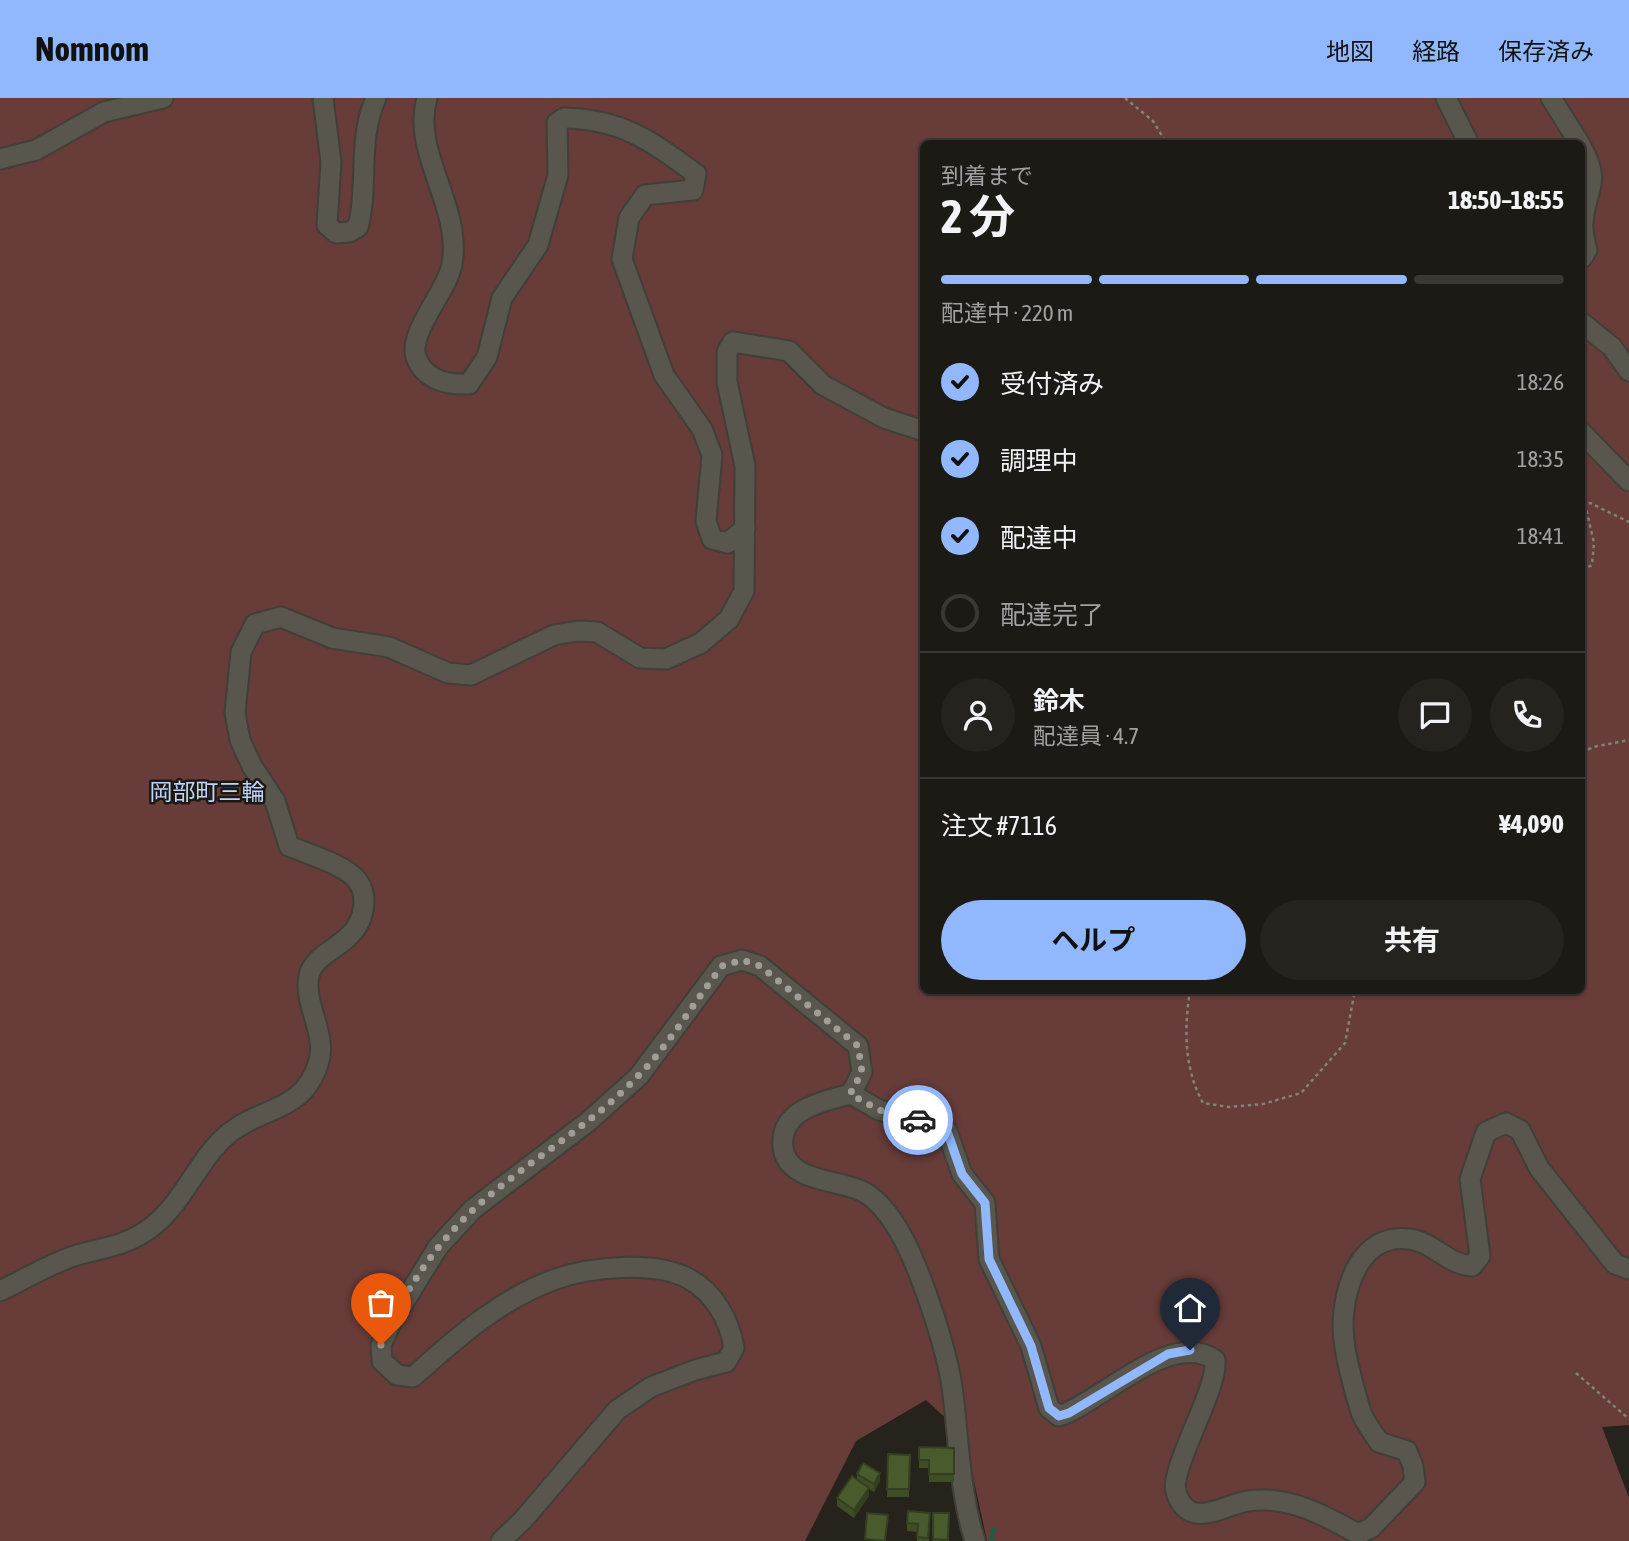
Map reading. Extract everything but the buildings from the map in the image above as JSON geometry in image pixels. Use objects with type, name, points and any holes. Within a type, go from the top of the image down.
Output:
[{"type":"street","points":[[0,159],[36,150],[104,111],[163,98]]},
{"type":"street","points":[[323,98],[331,162],[327,225],[335,233],[349,232],[358,227],[362,209],[364,136],[376,98]]},
{"type":"street","points":[[427,98],[422,114],[428,150],[451,212],[452,265],[419,335],[415,355],[423,372],[445,383],[469,384],[487,357],[502,298],[538,245],[558,175],[557,123],[564,118],[613,124],[650,140],[696,174],[693,190],[645,195],[629,218],[622,259],[664,375],[702,429],[712,455],[706,521],[712,539],[728,543],[745,528]]},
{"type":"street","points":[[1446,98],[1467,140]]},
{"type":"street","points":[[1551,98],[1577,140]]},
{"type":"street","points":[[1585,153],[1590,162],[1593,184],[1585,214]]},
{"type":"street","points":[[1585,236],[1585,253]]},
{"type":"street","points":[[1585,325],[1612,347],[1629,371]]},
{"type":"street","points":[[0,1291],[75,1256],[119,1246],[148,1230],[173,1205],[228,1134],[296,1100],[309,1084],[319,1059],[320,1041],[310,1004],[310,972],[350,936],[359,924],[365,905],[361,888],[352,875],[289,846],[275,802],[252,766],[240,740],[235,713],[241,652],[255,624],[281,617],[332,638],[389,647],[448,673],[471,675],[554,635],[578,631],[597,632],[640,658],[666,659],[701,643],[729,620],[744,591],[745,466],[727,382],[727,352],[733,342],[789,351],[823,385],[884,418],[920,430]]},
{"type":"street","points":[[1585,436],[1629,481]]},
{"type":"street","points":[[501,1541],[523,1520],[617,1410],[651,1387],[695,1370],[726,1362],[734,1348],[731,1329],[716,1303],[689,1279],[652,1269],[591,1269],[551,1280],[486,1315],[414,1377],[397,1375],[382,1362],[381,1345],[390,1325],[438,1247],[473,1209],[589,1121],[639,1076],[722,966],[742,960],[760,966],[858,1046],[862,1072],[850,1094]]},
{"type":"street","points":[[975,1541],[958,1462],[953,1392],[912,1259],[894,1222],[876,1199],[858,1189],[803,1173],[788,1162],[783,1147],[787,1126],[807,1105],[850,1094],[879,1110],[933,1124],[947,1131],[962,1174],[985,1203],[989,1259],[1031,1346],[1049,1408],[1059,1416],[1168,1354],[1190,1350],[1205,1353],[1215,1360],[1217,1373],[1208,1388],[1175,1482],[1178,1499],[1186,1509],[1197,1514],[1248,1500],[1281,1502],[1311,1509],[1358,1534],[1371,1528],[1415,1482],[1407,1451],[1379,1442],[1361,1412],[1343,1328],[1347,1293],[1360,1262],[1372,1246],[1388,1241],[1410,1238],[1459,1266],[1472,1266],[1480,1256],[1470,1179],[1486,1132],[1506,1123],[1520,1130],[1539,1168],[1568,1207],[1615,1264],[1629,1269]]},
{"type":"path","points":[[1125,98],[1153,121],[1165,140]]},
{"type":"path","points":[[1585,568],[1592,565],[1594,543],[1585,504],[1590,503],[1629,522]]},
{"type":"path","points":[[1585,751],[1592,747],[1629,740]]},
{"type":"path","points":[[1189,994],[1185,1024],[1192,1084],[1203,1103],[1229,1107],[1263,1104],[1301,1093],[1345,1043],[1354,1011],[1355,994]]},
{"type":"path","points":[[1576,1373],[1629,1419]]},
{"type":"shaded area","points":[[0,98],[1629,98],[1629,1425],[1602,1427],[1629,1498],[1629,1541],[987,1541],[964,1435],[926,1400],[856,1441],[805,1541],[0,1541]]},
{"type":"waterway","points":[[992,1541],[993,1529]]},
{"type":"way so far","points":[[381,1345],[390,1325],[438,1247],[473,1209],[589,1121],[639,1076],[722,966],[742,960],[760,966],[858,1046],[862,1072],[850,1094],[879,1110],[918,1120]]},
{"type":"district","name":"岡部町三輪","points":[[207,792]]},
{"type":"route","points":[[918,1120],[947,1131],[957,1153],[962,1174],[985,1203],[989,1259],[1031,1346],[1049,1408],[1059,1416],[1069,1413],[1168,1354],[1190,1350]]}]
